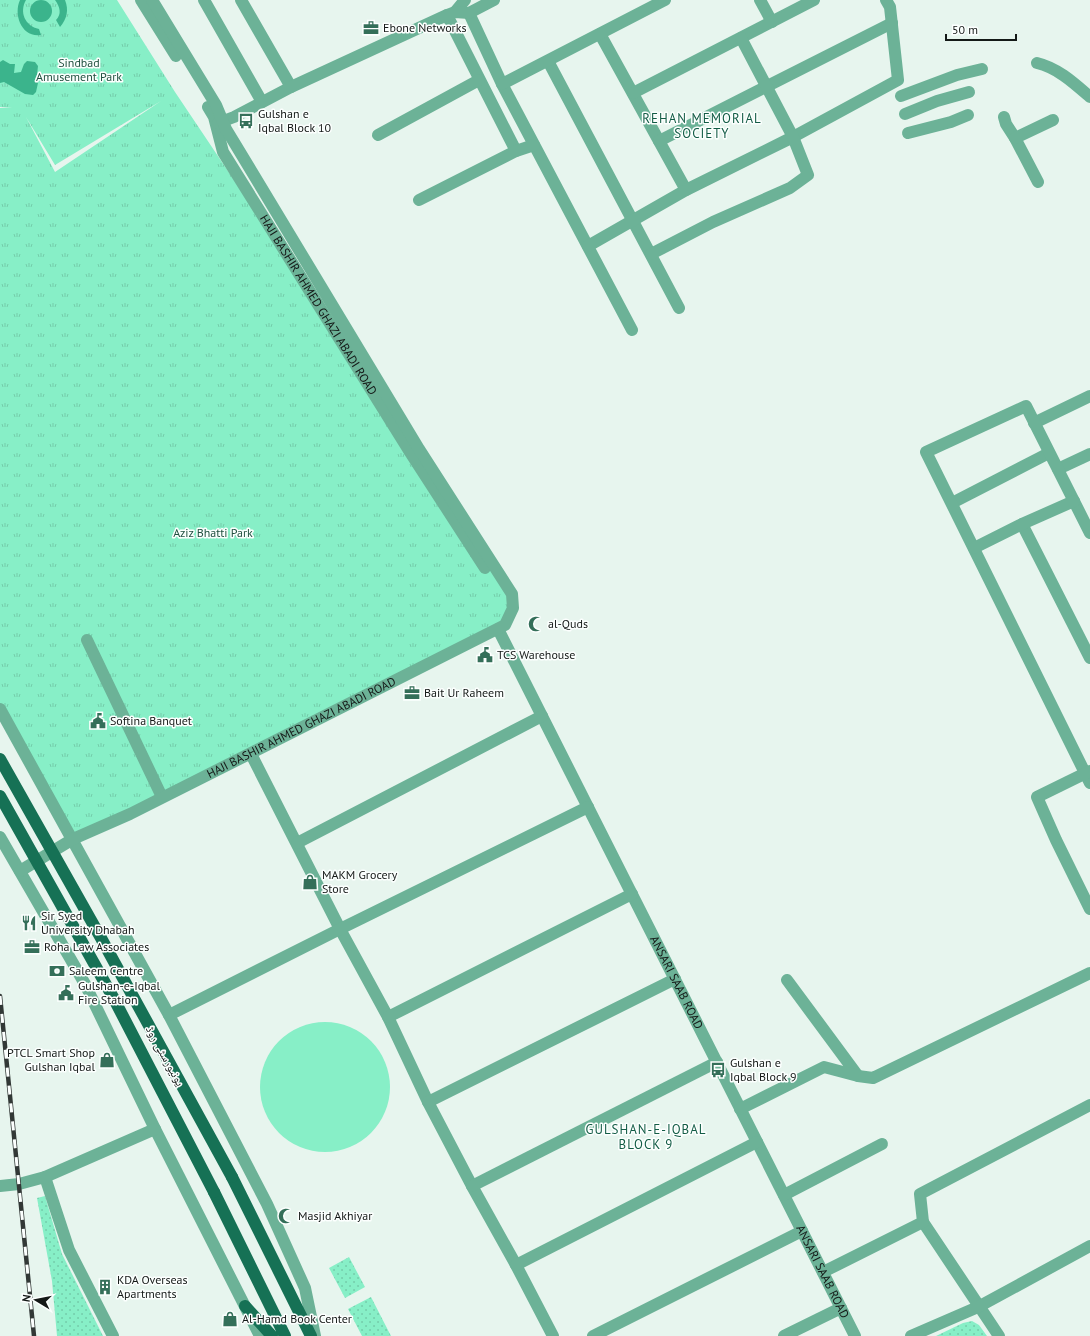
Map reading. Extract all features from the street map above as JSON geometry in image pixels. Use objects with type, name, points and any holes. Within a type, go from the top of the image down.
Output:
[{"type":"main road","name":"یونیورسٹی روڈ","points":[[0,759],[232,1177],[311,1336]]},
{"type":"main road","name":"یونیورسٹی روڈ","points":[[0,796],[114,1000],[214,1192],[285,1336]]},
{"type":"main road","points":[[246,1306],[272,1336]]},
{"type":"street","name":"HAJI BASHIR AHMED GHAZI ABADI ROAD","points":[[20,870],[73,839],[130,814],[498,629],[505,625],[513,608],[512,594],[415,442],[226,129],[207,105],[141,0]]},
{"type":"street","name":"HAJI BASHIR AHMED GHAZI ABADI ROAD","points":[[152,0],[216,105],[219,122]]},
{"type":"street","points":[[204,0],[262,102]]},
{"type":"street","points":[[241,0],[291,87]]},
{"type":"street","points":[[219,122],[234,117],[291,87],[451,14],[465,0]]},
{"type":"street","points":[[451,14],[469,13],[494,0]]},
{"type":"street","points":[[502,84],[665,0]]},
{"type":"street","points":[[760,0],[772,22]]},
{"type":"street","points":[[633,93],[814,0]]},
{"type":"street","points":[[588,246],[686,190],[793,137],[898,80],[890,7],[886,0]]},
{"type":"street","points":[[469,13],[502,84],[632,330]]},
{"type":"street","points":[[451,14],[479,80],[516,151]]},
{"type":"street","points":[[659,142],[892,23]]},
{"type":"street","points":[[600,34],[686,190]]},
{"type":"street","points":[[651,254],[713,222],[790,188],[808,175],[793,137],[741,38]]},
{"type":"street","points":[[548,61],[679,308]]},
{"type":"street","points":[[1037,63],[1047,65],[1063,75],[1090,97]]},
{"type":"street","points":[[901,96],[957,75],[982,69]]},
{"type":"street","points":[[378,135],[479,80]]},
{"type":"street","points":[[905,114],[937,101],[969,92]]},
{"type":"street","points":[[908,133],[951,122],[968,115]]},
{"type":"street","points":[[1004,117],[1006,124],[1038,182]]},
{"type":"street","points":[[1015,138],[1053,120]]},
{"type":"street","points":[[419,200],[516,151],[534,145]]},
{"type":"street","points":[[1034,423],[1090,396]]},
{"type":"street","points":[[1090,533],[1086,515],[1074,501],[1027,407],[1024,406],[926,452],[1088,776],[1036,797],[1090,909]]},
{"type":"street","points":[[952,503],[1049,453]]},
{"type":"street","points":[[1058,469],[1090,454]]},
{"type":"street","points":[[974,548],[1022,524],[1074,501]]},
{"type":"street","points":[[1022,524],[1090,658]]},
{"type":"street","name":"ANSARI SAAB ROAD","points":[[498,629],[855,1336]]},
{"type":"street","points":[[87,640],[162,797]]},
{"type":"street","points":[[0,709],[169,1015],[267,1204],[305,1288],[315,1336]]},
{"type":"street","points":[[297,843],[542,716]]},
{"type":"street","points":[[251,754],[340,928],[388,1017],[428,1102],[553,1336]]},
{"type":"street","points":[[169,1015],[340,928],[588,807]]},
{"type":"street","points":[[0,837],[85,984],[155,1129],[260,1336]]},
{"type":"street","points":[[388,1017],[632,894]]},
{"type":"street","points":[[740,1108],[824,1066],[858,1076],[873,1078],[1090,973]]},
{"type":"street","points":[[428,1102],[675,979]]},
{"type":"street","points":[[787,980],[858,1076]]},
{"type":"street","points":[[472,1186],[717,1062]]},
{"type":"street","points":[[999,1336],[978,1307],[923,1222],[920,1194],[1090,1104]]},
{"type":"street","points":[[0,1186],[19,1184],[45,1177],[155,1129]]},
{"type":"street","points":[[516,1265],[757,1142]]},
{"type":"street","points":[[784,1195],[882,1144]]},
{"type":"street","points":[[45,1177],[68,1250],[113,1336]]},
{"type":"street","points":[[823,1272],[923,1222]]},
{"type":"street","points":[[593,1336],[802,1231]]},
{"type":"street","points":[[911,1336],[978,1307],[1090,1246]]},
{"type":"street","points":[[784,1336],[841,1308]]},
{"type":"green space","name":"Aziz Bhatti Park","points":[[0,0],[117,0],[175,92],[512,594],[513,608],[498,628],[74,840],[0,711],[0,108],[12,107],[0,107]],"holes":[[[161,101],[55,172],[26,117],[55,165]]]},
{"type":"green space","points":[[331,1022],[350,1027],[371,1041],[385,1062],[389,1074],[389,1100],[385,1112],[371,1133],[350,1147],[338,1151],[319,1152],[300,1147],[279,1133],[265,1112],[261,1100],[260,1081],[265,1062],[279,1041],[300,1027],[312,1023]]},
{"type":"green space","points":[[45,1196],[62,1254],[103,1336],[57,1336],[52,1281],[37,1198]]},
{"type":"green space","points":[[349,1257],[365,1287],[345,1298],[329,1268]]},
{"type":"green space","points":[[371,1297],[391,1336],[362,1336],[348,1309]]},
{"type":"green space","points":[[972,1321],[979,1325],[987,1336],[936,1336],[963,1323]]},
{"type":"shaded area","points":[[20,0],[26,0],[23,14],[27,22],[39,29],[41,35],[29,33],[21,24],[18,12]]},
{"type":"shaded area","points":[[41,0],[49,3],[52,11],[49,19],[41,22],[33,19],[30,11],[33,3]]},
{"type":"shaded area","points":[[55,0],[65,0],[67,7],[66,18],[60,27],[56,20],[60,10]]},
{"type":"shaded area","points":[[3,60],[10,64],[15,64],[14,73],[21,72],[27,61],[35,62],[38,66],[35,79],[38,83],[36,92],[33,95],[25,94],[4,82],[0,83],[0,62]]},
{"type":"railway","points":[[0,996],[34,1336]]},
{"type":"place","name":"Ebone Networks","points":[[371,28]]},
{"type":"place","name":"Gulshan e Iqbal Block 10","points":[[246,121]]},
{"type":"place","name":"al-Quds","points":[[536,624]]},
{"type":"place","name":"TCS Warehouse","points":[[485,655]]},
{"type":"place","name":"Bait Ur Raheem","points":[[412,693]]},
{"type":"place","name":"Softina Banquet","points":[[98,721]]},
{"type":"place","name":"MAKM Grocery Store","points":[[310,882]]},
{"type":"place","name":"Sir Syed University Dhabah","points":[[29,923]]},
{"type":"place","name":"Roha Law Associates","points":[[32,947]]},
{"type":"place","name":"Saleem Centre","points":[[57,971]]},
{"type":"place","name":"Gulshan-e-Iqbal Fire Station","points":[[66,993]]},
{"type":"place","name":"PTCL Smart Shop Gulshan Iqbal","points":[[107,1060]]},
{"type":"place","name":"Gulshan e Iqbal Block 9","points":[[718,1070]]},
{"type":"place","name":"Masjid Akhiyar","points":[[286,1216]]},
{"type":"place","name":"KDA Overseas Apartments","points":[[105,1287]]},
{"type":"place","name":"Al-Hamd Book Center","points":[[230,1319]]},
{"type":"district","name":"REHAN MEMORIAL SOCIETY","points":[[702,126]]},
{"type":"district","name":"GULSHAN-E-IQBAL BLOCK 9","points":[[646,1136]]},
{"type":"park label","name":"Sindbad Amusement Park","points":[[79,70]]}]
